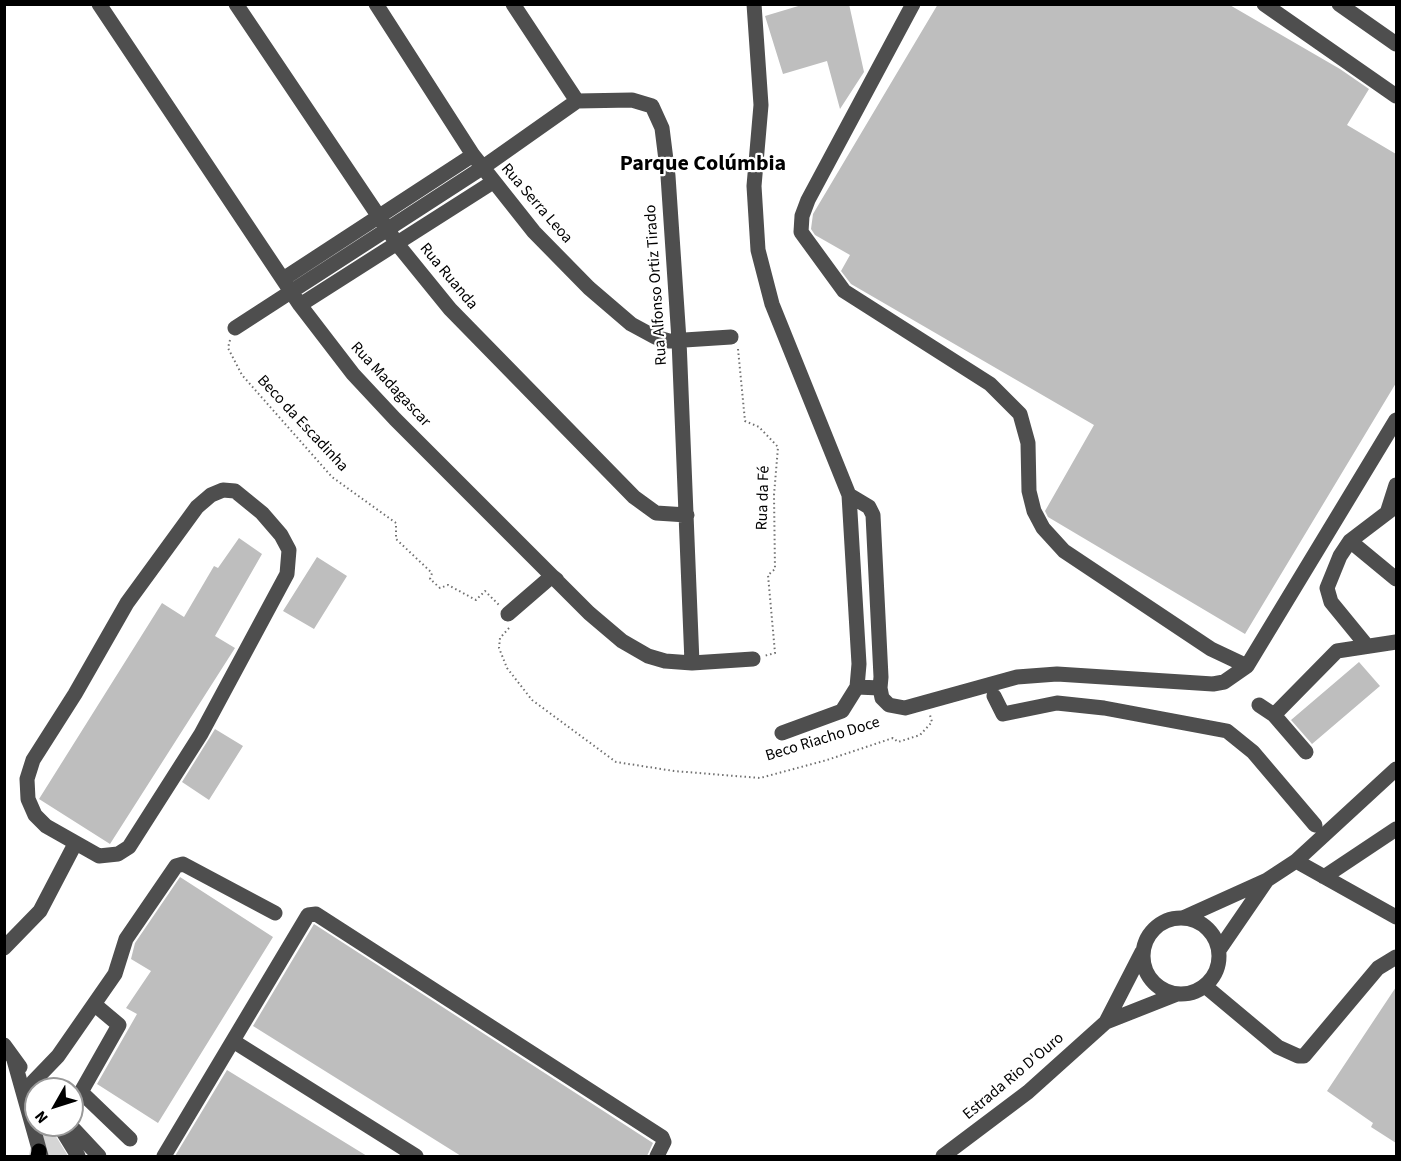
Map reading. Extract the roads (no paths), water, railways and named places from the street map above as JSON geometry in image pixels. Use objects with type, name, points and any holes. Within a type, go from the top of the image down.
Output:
[{"type":"street","name":"Rua Madagascar","points":[[99,4],[300,305],[353,374],[555,578],[607,629],[637,650],[665,661],[692,663],[753,659]]},
{"type":"street","name":"Rua Ruanda","points":[[236,4],[398,245],[450,309],[634,497],[656,513],[687,515]]},
{"type":"street","name":"Rua Serra Leoa","points":[[376,4],[477,162],[534,232],[610,307],[631,324],[655,337],[679,340],[730,337]]},
{"type":"street","points":[[235,328],[287,285],[477,162],[577,102],[513,4]]},
{"type":"street","points":[[754,4],[761,105],[754,186],[758,250],[772,304],[849,495],[859,664],[857,687],[842,711],[782,733]]},
{"type":"street","points":[[913,4],[808,200],[802,216],[801,232],[844,291],[990,384],[1020,414],[1028,443],[1029,491],[1034,511],[1043,528],[1064,552],[1211,649],[1247,666]]},
{"type":"street","points":[[1264,4],[1396,96]]},
{"type":"street","points":[[1339,4],[1396,44]]},
{"type":"street","name":"Rua Alfonso Ortiz Tirado","points":[[577,102],[642,102],[652,106],[658,116],[668,176],[679,340],[692,663]]},
{"type":"street","points":[[300,305],[398,245],[493,182]]},
{"type":"street","points":[[849,495],[869,507],[873,515],[880,688],[882,698],[889,705],[905,708],[1017,677],[1089,675],[1213,684],[1224,682],[1247,666],[1396,420]]},
{"type":"street","points":[[1367,646],[1331,602],[1328,588],[1340,556],[1350,541],[1392,508],[1396,486]]},
{"type":"street","points":[[223,490],[235,491],[262,513],[280,535],[289,550],[288,574],[201,734],[129,848],[118,854],[99,856],[75,844],[46,826],[35,815],[28,799],[27,779],[33,760],[75,694],[127,603],[197,507],[211,495],[223,490]]},
{"type":"street","points":[[1350,541],[1396,579]]},
{"type":"street","points":[[508,614],[555,578]]},
{"type":"street","points":[[1274,715],[1337,651],[1350,626]]},
{"type":"street","points":[[1337,651],[1396,642]]},
{"type":"street","points":[[857,687],[880,688]]},
{"type":"street","points":[[994,696],[1003,714],[1057,703],[1104,708],[1227,731],[1253,752],[1315,825]]},
{"type":"street","points":[[1259,705],[1274,715],[1306,752]]},
{"type":"street","points":[[1185,917],[1203,924],[1216,940],[1219,950],[1217,970],[1205,986],[1197,991],[1177,994],[1158,987],[1146,971],[1142,952],[1145,942],[1156,926],[1165,920],[1185,917],[1268,880],[1296,861],[1396,769]]},
{"type":"street","points":[[1324,877],[1396,829]]},
{"type":"street","points":[[4,948],[40,911],[75,844]]},
{"type":"street","points":[[1296,861],[1396,917]]},
{"type":"street","points":[[41,1077],[115,974],[126,939],[176,866],[183,864],[274,913]]},
{"type":"street","points":[[1219,950],[1268,880]]},
{"type":"street","points":[[164,1156],[308,915],[316,914],[662,1137],[664,1142],[657,1156]]},
{"type":"street","name":"Estrada Rio D'Ouro","points":[[1106,1022],[1142,952]]},
{"type":"street","points":[[1205,986],[1278,1047],[1298,1056],[1304,1056],[1378,968],[1396,957]]},
{"type":"street","name":"Estrada Rio D'Ouro","points":[[943,1156],[1028,1092],[1106,1022],[1177,994]]},
{"type":"street","points":[[94,1004],[119,1025],[81,1092],[130,1139]]},
{"type":"street","points":[[233,1041],[416,1156]]},
{"type":"street","points":[[4,1045],[28,1077]]},
{"type":"street","points":[[14,1060],[39,1155]]},
{"type":"street","points":[[66,1137],[78,1156]]},
{"type":"street","points":[[81,1137],[99,1156]]},
{"type":"district","name":"Parque Colúmbia","points":[[703,165]]}]
